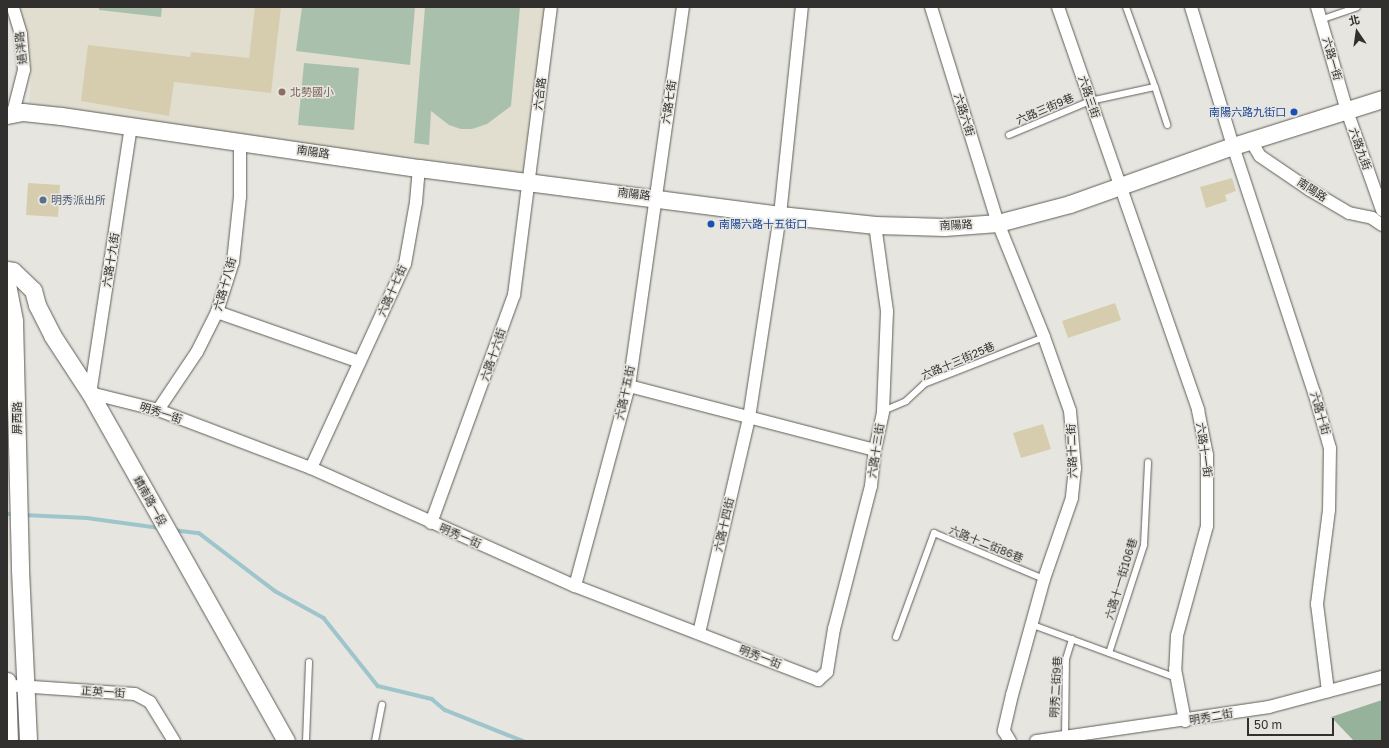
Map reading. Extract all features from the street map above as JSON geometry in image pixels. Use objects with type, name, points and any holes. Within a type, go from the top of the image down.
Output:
[{"type":"street","name":"過洋路","points":[[10,114],[24,70],[21,34],[13,7]]},
{"type":"street","name":"六合路","points":[[529,180],[552,7]]},
{"type":"street","name":"六路七街","points":[[654,197],[684,7]]},
{"type":"street","points":[[780,215],[802,7]]},
{"type":"street","name":"六路六街","points":[[931,7],[998,223]]},
{"type":"street","name":"六路三街","points":[[1058,7],[1090,101],[1122,186]]},
{"type":"street","points":[[1191,7],[1233,146]]},
{"type":"street","name":"六路一街","points":[[1317,7],[1347,111]]},
{"type":"street","name":"南陽路","points":[[10,114],[33,113],[240,141],[418,168],[529,180],[780,215],[875,225],[944,227],[998,223],[1122,186],[1233,146],[1382,99]]},
{"type":"street","name":"六路九街","points":[[1347,111],[1382,210]]},
{"type":"street","name":"六路十九街","points":[[90,393],[131,126]]},
{"type":"street","name":"六路十八街","points":[[158,410],[197,352],[217,312],[233,262],[240,196],[240,141]]},
{"type":"street","name":"南陽路","points":[[1251,141],[1260,156],[1310,190],[1349,213],[1372,218],[1382,225]]},
{"type":"street","name":"六路十街","points":[[1233,146],[1314,392],[1330,448],[1329,510],[1317,604],[1328,691]]},
{"type":"street","name":"六路十七街","points":[[311,468],[405,264],[416,202],[418,168]]},
{"type":"street","name":"六路十六街","points":[[431,523],[514,295],[529,180]]},
{"type":"street","name":"六路十一街","points":[[1122,186],[1198,410],[1207,455],[1207,526],[1177,636],[1175,669],[1185,721]]},
{"type":"street","name":"六路十五街","points":[[575,586],[629,386],[654,197]]},
{"type":"street","name":"六路十四街","points":[[699,633],[749,418],[780,215]]},
{"type":"street","name":"六路十二街","points":[[998,223],[1044,336],[1070,411],[1075,468],[1072,498],[1044,579],[1007,736]]},
{"type":"street","name":"六路十三街","points":[[827,672],[834,629],[870,486],[874,450],[883,411],[887,311],[875,225]]},
{"type":"street","name":"鎮南路一段","points":[[7,270],[13,271],[33,290],[37,305],[52,335],[90,393],[286,741]]},
{"type":"street","name":"屏西路","points":[[7,284],[14,321],[25,686]]},
{"type":"street","points":[[217,312],[360,362]]},
{"type":"street","points":[[629,386],[874,450]]},
{"type":"street","name":"明秀一街","points":[[90,393],[158,410],[311,468],[431,523],[575,586],[818,680],[827,672]]},
{"type":"street","name":"明秀二街","points":[[1036,741],[1185,721],[1269,706],[1382,677]]},
{"type":"street","points":[[7,681],[9,741]]},
{"type":"street","name":"正英一街","points":[[7,686],[135,694],[150,702],[174,741]]},
{"type":"street","points":[[25,686],[28,741]]},
{"type":"lane","points":[[1126,7],[1167,125]]},
{"type":"lane","points":[[1320,20],[1357,7]]},
{"type":"lane","name":"六路三街9巷","points":[[1009,136],[1090,101],[1155,87]]},
{"type":"lane","name":"六路十三街25巷","points":[[883,411],[906,401],[924,384],[1044,336]]},
{"type":"lane","name":"六路十一街106巷","points":[[1109,653],[1144,544],[1148,462]]},
{"type":"lane","name":"六路十二街86巷","points":[[896,636],[934,533],[1044,579]]},
{"type":"lane","points":[[1033,625],[1177,678]]},
{"type":"lane","name":"明秀二街9巷","points":[[1064,737],[1066,659],[1072,639]]},
{"type":"lane","points":[[306,741],[309,662]]},
{"type":"lane","points":[[375,741],[382,705]]},
{"type":"shaded area","name":"北勢國小","points":[[20,7],[547,7],[523,174],[29,110],[31,75],[26,33]]},
{"type":"green space","points":[[99,7],[162,7],[161,17],[99,10]]},
{"type":"green space","points":[[302,7],[415,7],[410,65],[296,51]]},
{"type":"green space","points":[[425,7],[520,7],[511,106],[487,124],[472,129],[461,129],[449,125],[431,111],[429,145],[414,143]]},
{"type":"green space","points":[[304,63],[359,68],[354,130],[298,125]]},
{"type":"green space","points":[[1382,700],[1382,741],[1354,741],[1331,717]]},
{"type":"building","points":[[255,7],[281,7],[271,93],[174,82],[169,116],[81,101],[88,45],[190,57],[191,52],[249,58]]},
{"type":"building","points":[[1232,178],[1236,191],[1225,195],[1227,201],[1206,208],[1200,187]]},
{"type":"building","name":"明秀派出所","points":[[28,183],[60,185],[58,217],[26,215]]},
{"type":"building","points":[[1115,303],[1121,320],[1068,338],[1062,321]]},
{"type":"building","points":[[1043,424],[1051,449],[1021,458],[1013,433]]},
{"type":"waterway","points":[[7,514],[14,514]]},
{"type":"waterway","points":[[24,515],[87,518],[159,528]]},
{"type":"waterway","points":[[173,530],[199,533],[275,591],[324,618],[378,686],[432,699],[445,710],[523,741]]},
{"type":"place","name":"北勢國小","points":[[282,92]]},
{"type":"place","name":"南陽六路九街口","points":[[1294,112]]},
{"type":"place","name":"明秀派出所","points":[[43,200]]},
{"type":"place","name":"南陽六路十五街口","points":[[711,224]]}]
